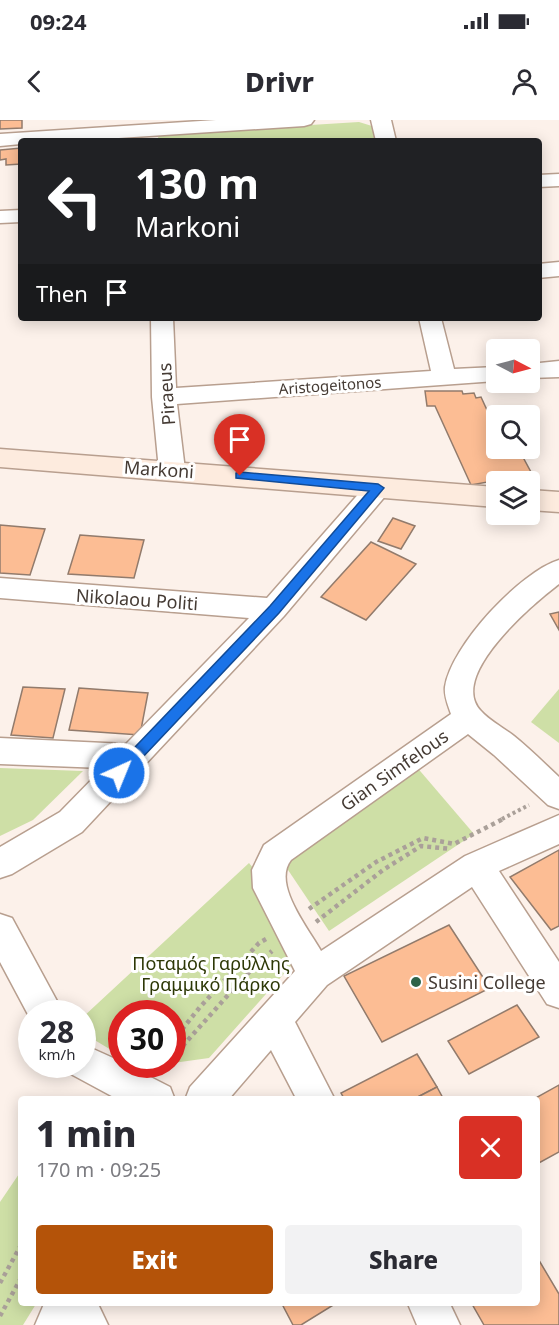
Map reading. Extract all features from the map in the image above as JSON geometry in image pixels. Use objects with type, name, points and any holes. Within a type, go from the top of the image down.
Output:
[{"type":"main road","name":"Markoni","points":[[0,458],[486,496]]},
{"type":"main road","points":[[540,501],[559,502]]},
{"type":"street","points":[[33,138],[304,120]]},
{"type":"street","points":[[381,120],[385,138]]},
{"type":"street","points":[[0,140],[18,139]]},
{"type":"street","points":[[542,181],[559,180]]},
{"type":"street","points":[[542,271],[559,269]]},
{"type":"street","name":"Piraeus","points":[[162,321],[164,397],[172,470]]},
{"type":"street","points":[[431,321],[444,377]]},
{"type":"street","points":[[540,370],[559,369]]},
{"type":"street","name":"Aristogeitonos","points":[[164,397],[486,375]]},
{"type":"street","points":[[0,864],[71,822],[274,609],[378,488]]},
{"type":"street","points":[[547,792],[505,746],[468,718],[462,703],[460,687],[465,670],[480,644],[500,619],[559,570]]},
{"type":"street","name":"Nikolaou Politi","points":[[0,588],[274,609]]},
{"type":"street","name":"Gian Simfelous","points":[[315,974],[271,894],[267,882],[271,860],[280,850],[468,718]]},
{"type":"street","points":[[0,751],[135,757]]},
{"type":"street","points":[[207,1096],[315,974],[477,866],[559,829]]},
{"type":"street","points":[[477,866],[559,992]]},
{"type":"street","points":[[0,929],[38,1000]]},
{"type":"street","points":[[274,1019],[316,1096]]},
{"type":"street","points":[[96,1067],[150,1096]]},
{"type":"street","points":[[55,1325],[65,1306]]},
{"type":"street","points":[[76,1306],[88,1325]]},
{"type":"street","points":[[429,1306],[440,1325]]},
{"type":"path","points":[[302,915],[376,862],[423,838],[454,844],[547,792]]},
{"type":"path","points":[[311,925],[383,870],[421,846],[456,850],[508,824]]},
{"type":"path","points":[[186,1024],[259,943],[273,935]]},
{"type":"path","points":[[186,1042],[244,977],[278,945]]},
{"type":"path","points":[[0,1283],[18,1250]]},
{"type":"path","points":[[0,1317],[18,1284]]},
{"type":"green space","points":[[359,122],[372,126],[374,138],[158,138],[165,134]]},
{"type":"green space","points":[[559,689],[559,743],[531,722]]},
{"type":"green space","name":"Ποταμός Γαρύλλης Γραμμικό Πάρκο","points":[[415,765],[474,834],[329,931],[282,861]]},
{"type":"green space","points":[[0,768],[83,771],[33,820],[0,836]]},
{"type":"green space","name":"Ποταμός Γαρύλλης Γραμμικό Πάρκο","points":[[249,863],[313,941],[209,1058],[186,1061],[186,1000],[108,1000],[108,1048],[96,1041],[96,1005]]},
{"type":"green space","points":[[18,1175],[18,1306],[35,1306],[23,1325],[0,1325],[0,1202]]},
{"type":"building","points":[[0,120],[22,120],[22,128],[0,129]]},
{"type":"building","points":[[18,148],[18,164],[6,165],[6,159],[0,160],[0,150]]},
{"type":"building","points":[[425,391],[462,391],[463,394],[474,393],[476,398],[481,397],[486,408],[486,459],[524,459],[530,471],[486,471],[486,482],[471,485],[435,406],[427,406]]},
{"type":"building","points":[[393,518],[415,526],[401,549],[378,541]]},
{"type":"building","points":[[0,525],[45,529],[30,575],[0,573]]},
{"type":"building","points":[[80,535],[144,540],[134,578],[68,574]]},
{"type":"building","points":[[371,542],[416,564],[366,620],[321,597]]},
{"type":"building","points":[[559,612],[559,630],[550,614]]},
{"type":"building","points":[[23,687],[65,689],[53,738],[11,735]]},
{"type":"building","points":[[79,688],[148,693],[140,735],[69,730]]},
{"type":"building","points":[[559,850],[559,926],[551,930],[510,877]]},
{"type":"building","name":"Susini College","points":[[449,925],[490,988],[382,1042],[344,976]]},
{"type":"building","points":[[517,1005],[539,1037],[469,1074],[448,1041]]},
{"type":"building","points":[[417,1054],[437,1087],[420,1096],[343,1096],[341,1093]]},
{"type":"building","points":[[559,1085],[559,1152],[540,1162],[540,1096]]},
{"type":"building","points":[[437,1087],[442,1096],[420,1096]]},
{"type":"building","points":[[540,1262],[559,1294],[559,1325],[484,1325],[473,1306],[540,1306]]},
{"type":"building","points":[[283,1306],[332,1306],[301,1325],[293,1325]]},
{"type":"place","name":"Susini College","points":[[416,982]]},
{"type":"route","points":[[119,773],[274,609],[378,488],[240,476]]}]
